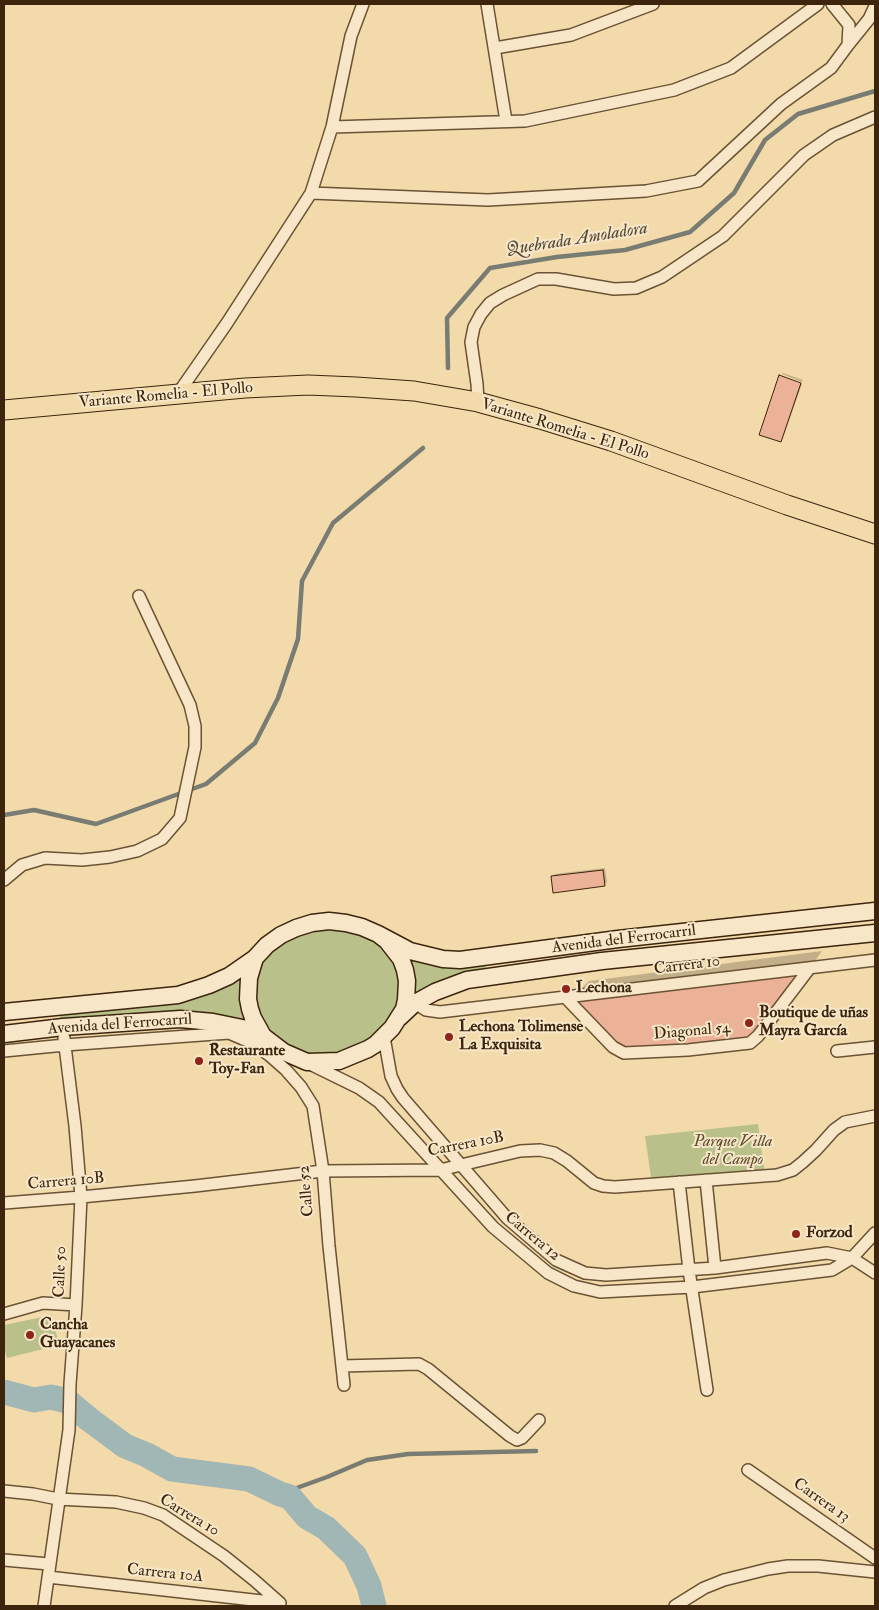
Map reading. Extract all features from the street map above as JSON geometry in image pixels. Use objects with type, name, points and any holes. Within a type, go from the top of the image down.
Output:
[{"type":"highway","name":"Variante Romelia - El Pollo","points":[[4,410],[245,388],[308,385],[393,389],[478,402],[540,418],[875,534]]},
{"type":"main road","name":"Avenida del Ferrocarril","points":[[378,934],[410,951],[443,959],[460,960],[875,911]]},
{"type":"main road","points":[[312,923],[346,923],[378,934],[395,949],[405,970],[407,981],[406,1000],[399,1018],[384,1037],[368,1050],[349,1058],[328,1062],[308,1062],[284,1052],[264,1036],[253,1018],[248,999],[249,978],[256,958],[267,945],[281,935],[312,923]]},
{"type":"main road","name":"Avenida del Ferrocarril","points":[[399,1018],[415,1004],[451,985],[487,976],[602,961],[875,933]]},
{"type":"main road","name":"Avenida del Ferrocarril","points":[[4,1012],[178,995],[229,976],[256,958]]},
{"type":"main road","name":"Avenida del Ferrocarril","points":[[4,1034],[63,1027],[180,1019],[213,1022],[252,1030],[264,1036]]},
{"type":"street","points":[[177,395],[227,323],[311,194],[332,127],[351,36],[363,4]]},
{"type":"street","points":[[487,4],[506,121]]},
{"type":"street","points":[[495,48],[571,35],[653,4]]},
{"type":"street","points":[[332,127],[525,121],[674,90],[731,68],[818,4]]},
{"type":"street","points":[[832,4],[849,25],[848,45]]},
{"type":"street","points":[[311,194],[488,200],[646,191],[698,181],[781,104],[831,68],[869,19],[875,6]]},
{"type":"street","points":[[478,402],[471,342],[474,327],[490,303],[538,279],[564,280],[614,290],[636,288],[662,277],[724,236],[804,155],[834,135],[875,117]]},
{"type":"street","points":[[4,880],[22,865],[45,858],[82,860],[110,858],[137,851],[162,839],[180,818],[195,747],[195,726],[190,705],[139,596]]},
{"type":"street","name":"Carrera 10","points":[[415,1004],[426,1010],[440,1012],[875,960]]},
{"type":"street","name":"Diagonal 54","points":[[565,997],[613,1047],[624,1053],[706,1048],[750,1042],[758,1036],[810,969]]},
{"type":"street","name":"Calle 50","points":[[44,1606],[69,1430],[81,1198],[75,1126],[63,1027]]},
{"type":"street","name":"Calle 52","points":[[65,1044],[229,1033],[250,1042],[269,1055],[301,1087],[313,1106],[323,1171],[328,1246],[344,1386]]},
{"type":"street","name":"Carrera 12","points":[[384,1037],[392,1076],[397,1090],[507,1218],[556,1260],[585,1273],[606,1276],[714,1268],[827,1253],[852,1258],[875,1273]]},
{"type":"street","points":[[4,1051],[65,1044]]},
{"type":"street","points":[[837,1051],[875,1047]]},
{"type":"street","name":"Carrera 12","points":[[308,1062],[359,1088],[379,1102],[493,1227],[548,1273],[574,1286],[600,1292],[692,1286],[832,1270],[852,1258]]},
{"type":"street","name":"Carrera 10B","points":[[4,1203],[81,1198],[323,1171],[440,1170],[520,1151],[540,1150],[554,1153],[594,1183],[603,1186],[615,1187],[777,1175],[794,1170],[834,1130],[845,1122],[875,1116]]},
{"type":"street","points":[[706,1180],[714,1268]]},
{"type":"street","points":[[679,1182],[689,1270],[707,1390]]},
{"type":"street","points":[[852,1258],[875,1233]]},
{"type":"street","points":[[548,1273],[556,1260]]},
{"type":"street","points":[[4,1314],[43,1303],[76,1305]]},
{"type":"street","points":[[342,1366],[419,1364],[428,1369],[517,1440],[522,1438],[539,1420]]},
{"type":"street","name":"Carrera 13","points":[[748,1470],[875,1558]]},
{"type":"street","name":"Carrera 10","points":[[4,1491],[58,1499],[116,1502],[144,1508],[163,1515],[224,1556],[254,1580],[280,1605]]},
{"type":"street","points":[[4,1560],[49,1564]]},
{"type":"street","points":[[674,1606],[704,1588],[724,1580],[768,1569],[788,1566],[818,1566],[875,1572]]},
{"type":"street","name":"Carrera 10A","points":[[48,1577],[280,1605]]},
{"type":"green space","points":[[329,921],[410,951],[484,958],[487,976],[467,980],[392,1028],[328,1062],[213,1022],[63,1027],[57,1007],[192,991],[267,945]]},
{"type":"green space","name":"Parque Villa del Campo","points":[[758,1124],[765,1175],[652,1184],[645,1136]]},
{"type":"green space","name":"Cancha Guayacanes","points":[[52,1315],[59,1345],[7,1358],[4,1346],[4,1325]]},
{"type":"building","points":[[779,375],[801,383],[781,442],[759,435]]},
{"type":"building","points":[[603,870],[605,886],[553,893],[551,876]]},
{"type":"building","points":[[805,969],[750,1043],[624,1053],[568,1000]]},
{"type":"waterway","name":"Quebrada Amoladora","points":[[448,368],[447,318],[490,268],[557,257],[625,250],[690,232],[734,193],[765,140],[798,114],[875,91]]},
{"type":"waterway","points":[[4,815],[34,810],[96,824],[206,784],[255,743],[278,698],[298,639],[302,581],[333,523],[423,448]]},
{"type":"waterway","points":[[4,1392],[34,1400],[51,1397],[67,1401],[125,1446],[147,1455],[172,1469],[249,1479],[290,1497],[307,1517],[326,1528],[355,1556],[369,1586],[374,1606]]},
{"type":"waterway","points":[[280,1494],[367,1460],[408,1454],[536,1451]]},
{"type":"place","name":"Lechona","points":[[566,989]]},
{"type":"place","name":"Boutique de uñas Mayra García","points":[[749,1023]]},
{"type":"place","name":"Lechona Tolimense La Exquisita","points":[[449,1037]]},
{"type":"place","name":"Restaurante Toy-Fan","points":[[199,1061]]},
{"type":"place","name":"Forzod","points":[[796,1234]]},
{"type":"place","name":"Cancha Guayacanes","points":[[30,1335]]}]
